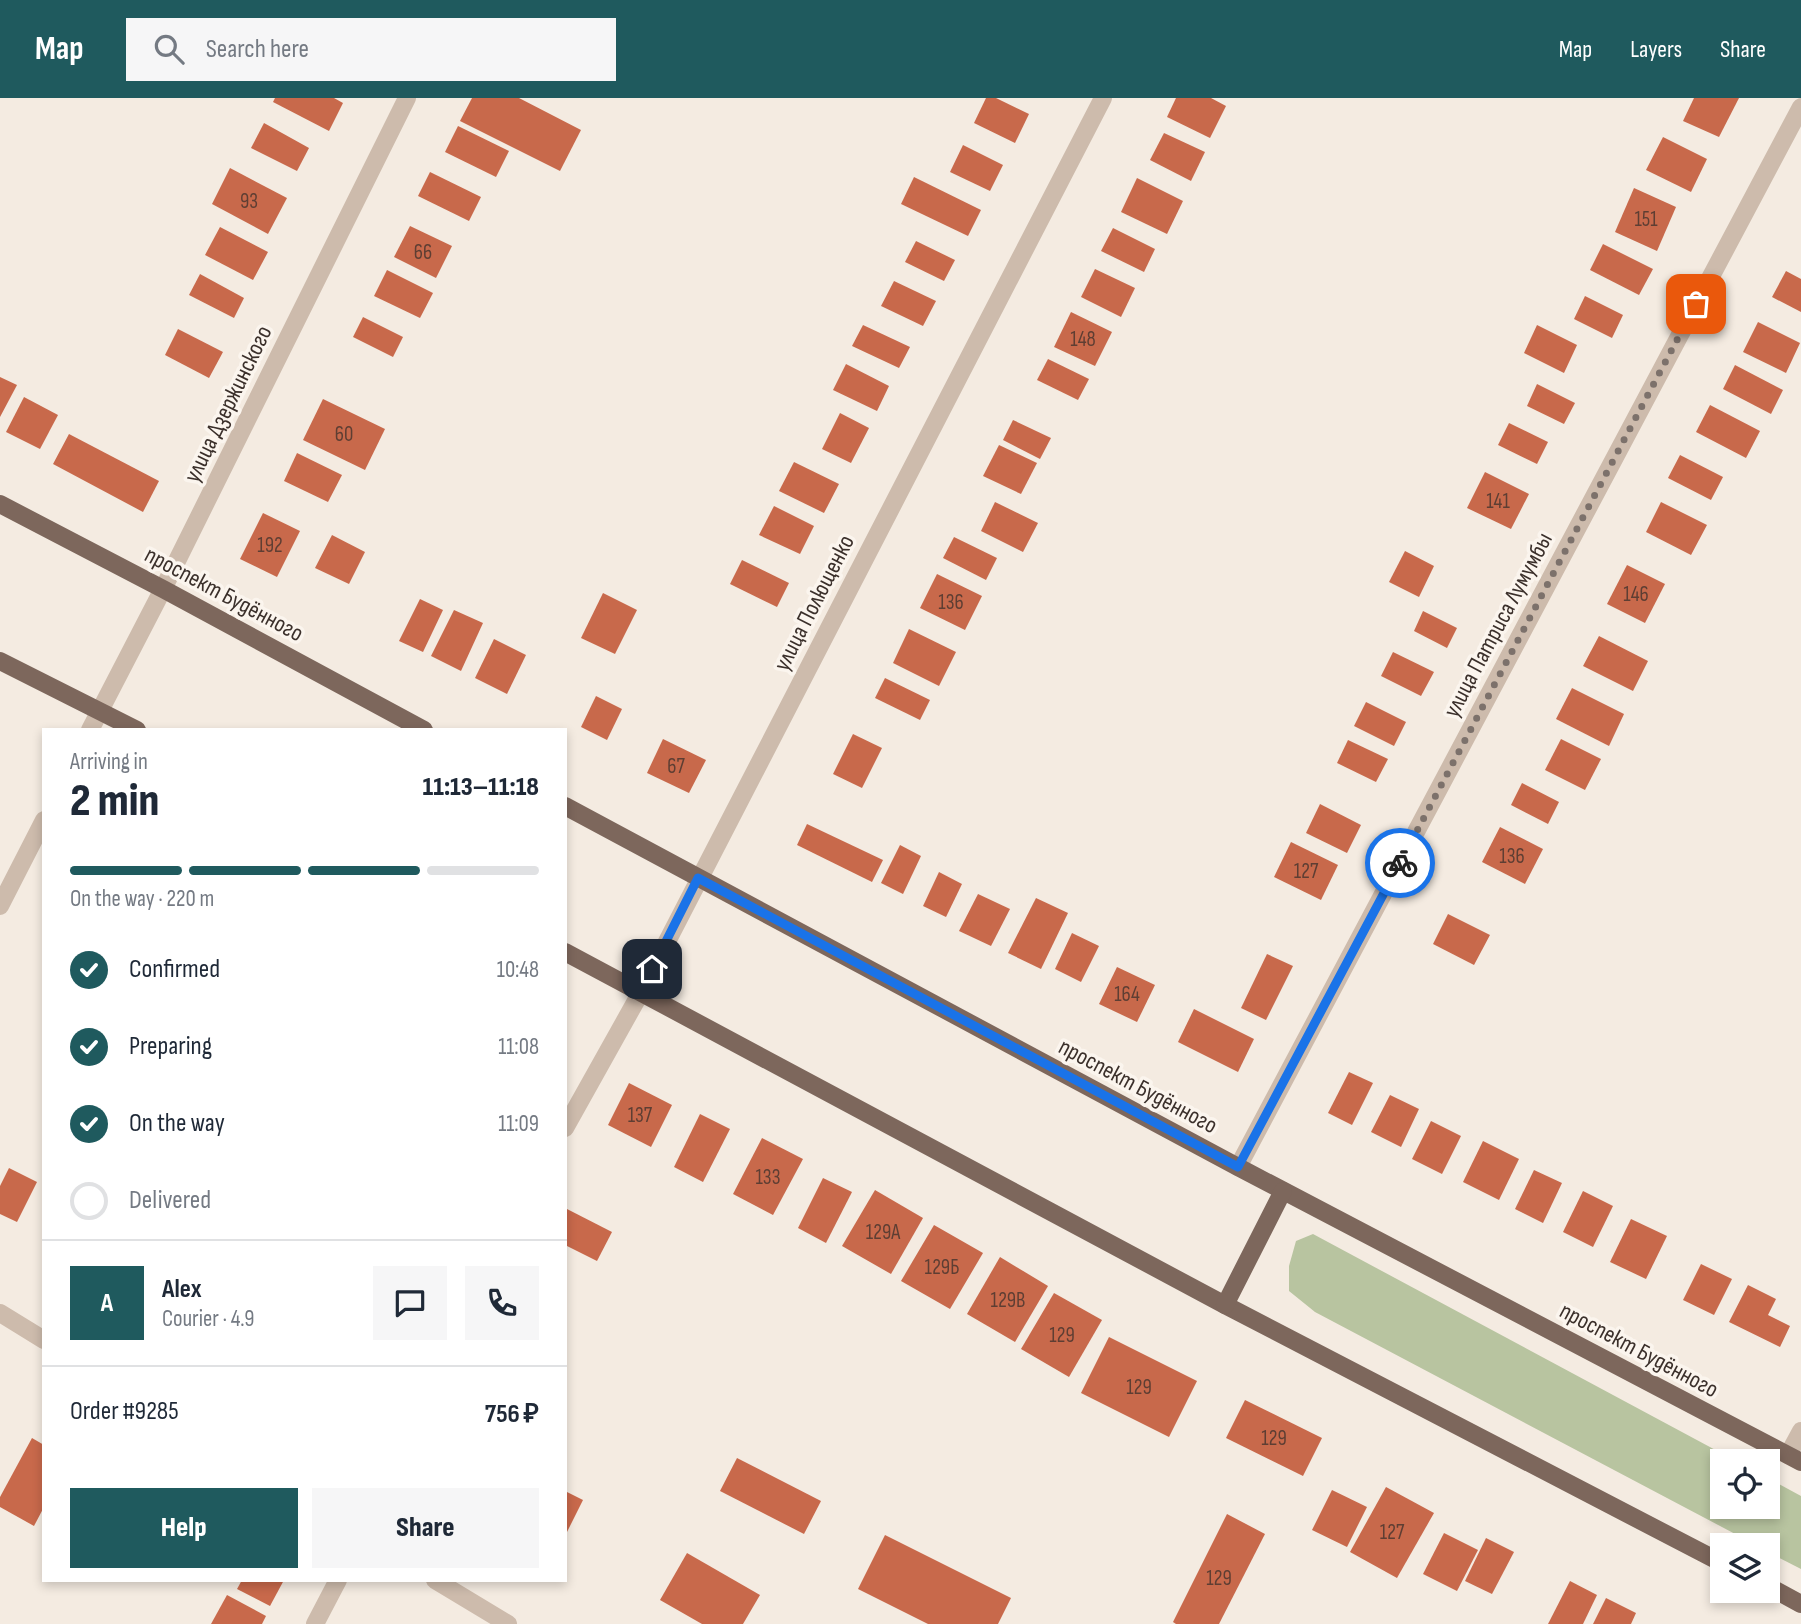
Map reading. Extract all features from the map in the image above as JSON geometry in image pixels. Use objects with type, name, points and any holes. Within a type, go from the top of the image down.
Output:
[{"type":"main road","name":"проспект Будённого","points":[[0,504],[420,728]]},
{"type":"main road","points":[[0,661],[133,728]]},
{"type":"main road","name":"проспект Будённого","points":[[567,807],[1283,1191],[1794,1459]]},
{"type":"main road","points":[[567,954],[1225,1305],[1710,1557]]},
{"type":"main road","points":[[1225,1305],[1283,1191]]},
{"type":"main road","points":[[1780,1593],[1801,1604]]},
{"type":"street","name":"улица Дзержинского","points":[[91,728],[407,98]]},
{"type":"street","name":"улица Полющенко","points":[[567,1124],[641,992],[1103,98]]},
{"type":"street","name":"улица Патриса Лумумбы","points":[[1238,1167],[1801,107]]},
{"type":"street","points":[[0,906],[42,824]]},
{"type":"street","points":[[0,1313],[42,1339]]},
{"type":"street","points":[[1794,1459],[1801,1431]]},
{"type":"street","points":[[315,1624],[337,1582]]},
{"type":"street","points":[[438,1582],[508,1624]]},
{"type":"green space","points":[[1313,1234],[1714,1449],[1710,1449],[1710,1519],[1780,1519],[1780,1485],[1801,1496],[1801,1569],[1780,1558],[1780,1533],[1733,1533],[1315,1312],[1289,1291],[1289,1266],[1296,1241]]},
{"type":"building","points":[[275,98],[334,98],[343,103],[329,131],[273,102]]},
{"type":"building","points":[[472,98],[519,98],[581,130],[560,171],[460,121]]},
{"type":"building","points":[[986,98],[996,98],[1029,114],[1015,143],[974,123]]},
{"type":"building","points":[[1176,98],[1211,98],[1226,106],[1210,138],[1167,117]]},
{"type":"building","points":[[1694,98],[1739,98],[1719,137],[1683,121]]},
{"type":"building","points":[[264,123],[309,148],[297,171],[251,148]]},
{"type":"building","points":[[458,126],[509,151],[496,177],[445,152]]},
{"type":"building","points":[[1164,133],[1205,152],[1191,181],[1150,160]]},
{"type":"building","points":[[1663,137],[1707,159],[1691,192],[1646,170]]},
{"type":"building","points":[[963,145],[1003,165],[990,191],[950,172]]},
{"type":"building","points":[[230,168],[287,198],[268,234],[212,204]]},
{"type":"building","points":[[430,172],[481,197],[469,221],[418,196]]},
{"type":"building","points":[[914,177],[981,210],[968,236],[901,204]]},
{"type":"building","points":[[1137,178],[1183,201],[1167,234],[1121,212]]},
{"type":"building","points":[[1634,188],[1676,207],[1657,251],[1615,232]]},
{"type":"building","points":[[410,226],[452,246],[436,278],[394,257]]},
{"type":"building","points":[[220,227],[268,252],[253,280],[205,255]]},
{"type":"building","points":[[1113,228],[1155,249],[1144,272],[1101,251]]},
{"type":"building","points":[[916,241],[955,260],[944,281],[905,262]]},
{"type":"building","points":[[1603,244],[1653,269],[1639,295],[1590,270]]},
{"type":"building","points":[[1095,269],[1135,288],[1121,317],[1081,297]]},
{"type":"building","points":[[387,270],[433,293],[420,318],[374,296]]},
{"type":"building","points":[[1786,271],[1801,279],[1801,312],[1772,297]]},
{"type":"building","points":[[200,274],[244,298],[234,318],[189,295]]},
{"type":"building","points":[[894,281],[936,301],[923,326],[881,306]]},
{"type":"building","points":[[1585,296],[1623,315],[1612,338],[1574,319]]},
{"type":"building","points":[[1071,312],[1112,332],[1095,366],[1054,347]]},
{"type":"building","points":[[363,317],[403,337],[393,357],[353,337]]},
{"type":"building","points":[[1758,322],[1800,343],[1786,373],[1743,352]]},
{"type":"building","points":[[863,325],[910,347],[899,368],[852,346]]},
{"type":"building","points":[[1537,325],[1577,345],[1564,373],[1524,353]]},
{"type":"building","points":[[178,329],[223,352],[209,378],[165,355]]},
{"type":"building","points":[[1048,359],[1089,379],[1078,400],[1037,380]]},
{"type":"building","points":[[846,364],[889,386],[877,411],[833,390]]},
{"type":"building","points":[[1735,365],[1783,390],[1771,414],[1723,389]]},
{"type":"building","points":[[0,377],[17,385],[0,417]]},
{"type":"building","points":[[1537,384],[1575,403],[1564,424],[1527,406]]},
{"type":"building","points":[[24,397],[58,415],[40,449],[6,432]]},
{"type":"building","points":[[323,399],[385,429],[365,470],[303,440]]},
{"type":"building","points":[[1710,405],[1760,431],[1746,458],[1696,432]]},
{"type":"building","points":[[840,413],[869,428],[851,463],[822,449]]},
{"type":"building","points":[[1013,420],[1051,438],[1040,459],[1003,440]]},
{"type":"building","points":[[1509,423],[1548,442],[1537,464],[1498,445]]},
{"type":"building","points":[[69,434],[159,481],[143,512],[53,464]]},
{"type":"building","points":[[999,445],[1037,463],[1021,494],[983,476]]},
{"type":"building","points":[[297,453],[342,475],[328,502],[284,481]]},
{"type":"building","points":[[1680,455],[1723,477],[1711,500],[1668,478]]},
{"type":"building","points":[[794,462],[839,484],[824,513],[779,491]]},
{"type":"building","points":[[1485,472],[1529,494],[1511,529],[1467,508]]},
{"type":"building","points":[[995,502],[1038,523],[1023,552],[981,531]]},
{"type":"building","points":[[1661,502],[1707,525],[1691,555],[1646,532]]},
{"type":"building","points":[[774,506],[814,526],[800,554],[759,535]]},
{"type":"building","points":[[263,513],[300,531],[277,577],[240,559]]},
{"type":"building","points":[[332,535],[365,552],[349,584],[315,568]]},
{"type":"building","points":[[954,537],[997,558],[986,580],[943,558]]},
{"type":"building","points":[[1405,551],[1434,566],[1419,597],[1389,582]]},
{"type":"building","points":[[742,560],[789,583],[777,607],[730,584]]},
{"type":"building","points":[[1627,565],[1665,584],[1645,623],[1607,604]]},
{"type":"building","points":[[937,574],[982,596],[965,630],[920,608]]},
{"type":"building","points":[[603,593],[637,610],[615,654],[581,638]]},
{"type":"building","points":[[420,599],[443,610],[423,652],[399,641]]},
{"type":"building","points":[[454,610],[483,623],[461,671],[431,656]]},
{"type":"building","points":[[1423,611],[1457,628],[1447,648],[1414,631]]},
{"type":"building","points":[[909,629],[956,652],[939,686],[893,663]]},
{"type":"building","points":[[1599,636],[1648,661],[1633,691],[1583,666]]},
{"type":"building","points":[[494,639],[526,655],[507,694],[475,678]]},
{"type":"building","points":[[1393,652],[1434,672],[1421,696],[1381,676]]},
{"type":"building","points":[[885,678],[930,700],[920,720],[875,698]]},
{"type":"building","points":[[1572,688],[1624,714],[1609,746],[1556,719]]},
{"type":"building","points":[[596,696],[622,709],[607,740],[581,727]]},
{"type":"building","points":[[1366,702],[1406,722],[1394,746],[1354,726]]},
{"type":"building","points":[[853,734],[882,748],[862,788],[833,774]]},
{"type":"building","points":[[663,739],[706,760],[689,793],[647,773]]},
{"type":"building","points":[[1561,739],[1601,759],[1585,790],[1545,770]]},
{"type":"building","points":[[1348,740],[1388,759],[1376,782],[1337,763]]},
{"type":"building","points":[[1522,783],[1559,802],[1548,824],[1511,805]]},
{"type":"building","points":[[1320,804],[1361,825],[1347,853],[1306,833]]},
{"type":"building","points":[[807,824],[883,860],[872,882],[797,845]]},
{"type":"building","points":[[1500,827],[1543,849],[1525,884],[1482,862]]},
{"type":"building","points":[[1291,842],[1338,865],[1321,900],[1274,877]]},
{"type":"building","points":[[900,845],[921,856],[903,894],[881,883]]},
{"type":"building","points":[[939,872],[962,884],[946,917],[923,906]]},
{"type":"building","points":[[978,894],[1010,909],[991,946],[959,931]]},
{"type":"building","points":[[1036,898],[1068,913],[1041,969],[1008,953]]},
{"type":"building","points":[[1448,914],[1490,935],[1474,965],[1433,944]]},
{"type":"building","points":[[1072,933],[1099,946],[1081,982],[1055,969]]},
{"type":"building","points":[[1267,954],[1293,966],[1266,1020],[1241,1008]]},
{"type":"building","points":[[1117,967],[1155,985],[1137,1022],[1099,1004]]},
{"type":"building","points":[[1194,1009],[1254,1039],[1238,1072],[1178,1042]]},
{"type":"building","points":[[1349,1072],[1373,1083],[1352,1125],[1328,1113]]},
{"type":"building","points":[[629,1083],[672,1105],[651,1147],[608,1125]]},
{"type":"building","points":[[1390,1095],[1419,1109],[1401,1147],[1371,1132]]},
{"type":"building","points":[[700,1114],[730,1129],[703,1182],[674,1167]]},
{"type":"building","points":[[1431,1121],[1461,1136],[1442,1174],[1412,1159]]},
{"type":"building","points":[[762,1138],[803,1159],[773,1215],[733,1194]]},
{"type":"building","points":[[1483,1141],[1519,1159],[1499,1200],[1463,1182]]},
{"type":"building","points":[[9,1168],[37,1182],[17,1222],[0,1214],[0,1186]]},
{"type":"building","points":[[1534,1170],[1562,1183],[1543,1223],[1515,1209]]},
{"type":"building","points":[[823,1178],[852,1192],[826,1243],[798,1228]]},
{"type":"building","points":[[875,1190],[923,1218],[891,1274],[842,1246]]},
{"type":"building","points":[[1583,1191],[1613,1206],[1593,1247],[1563,1232]]},
{"type":"building","points":[[567,1209],[612,1232],[597,1261],[567,1246]]},
{"type":"building","points":[[1631,1219],[1667,1236],[1646,1279],[1610,1262]]},
{"type":"building","points":[[934,1225],[983,1253],[950,1309],[901,1281]]},
{"type":"building","points":[[1000,1257],[1048,1286],[1015,1342],[967,1314]]},
{"type":"building","points":[[1701,1264],[1732,1279],[1714,1315],[1683,1300]]},
{"type":"building","points":[[1748,1285],[1776,1299],[1768,1315],[1790,1326],[1780,1347],[1729,1322]]},
{"type":"building","points":[[1054,1293],[1102,1320],[1069,1377],[1021,1349]]},
{"type":"building","points":[[1109,1337],[1197,1381],[1169,1437],[1081,1393]]},
{"type":"building","points":[[1245,1400],[1322,1438],[1303,1476],[1226,1438]]},
{"type":"building","points":[[32,1438],[42,1444],[42,1511],[34,1526],[0,1507],[0,1497]]},
{"type":"building","points":[[737,1458],[821,1501],[804,1534],[720,1491]]},
{"type":"building","points":[[1386,1487],[1434,1513],[1397,1578],[1350,1552]]},
{"type":"building","points":[[1332,1490],[1367,1507],[1347,1547],[1312,1530]]},
{"type":"building","points":[[567,1492],[583,1500],[567,1532]]},
{"type":"building","points":[[1227,1514],[1265,1534],[1219,1624],[1176,1624],[1173,1622]]},
{"type":"building","points":[[1444,1533],[1478,1550],[1457,1591],[1423,1574]]},
{"type":"building","points":[[885,1535],[1011,1598],[998,1624],[928,1624],[858,1589]]},
{"type":"building","points":[[1486,1538],[1514,1552],[1492,1594],[1465,1581]]},
{"type":"building","points":[[687,1553],[760,1595],[743,1624],[702,1624],[660,1600]]},
{"type":"building","points":[[1570,1581],[1597,1595],[1583,1624],[1548,1624]]},
{"type":"building","points":[[241,1582],[283,1582],[270,1606],[237,1589]]},
{"type":"building","points":[[227,1595],[266,1616],[262,1624],[211,1624]]},
{"type":"building","points":[[1606,1598],[1636,1613],[1631,1624],[1593,1624]]},
{"type":"way so far","points":[[1400,863],[1696,304]]},
{"type":"route","points":[[652,969],[698,878],[1238,1167],[1400,863]]}]
